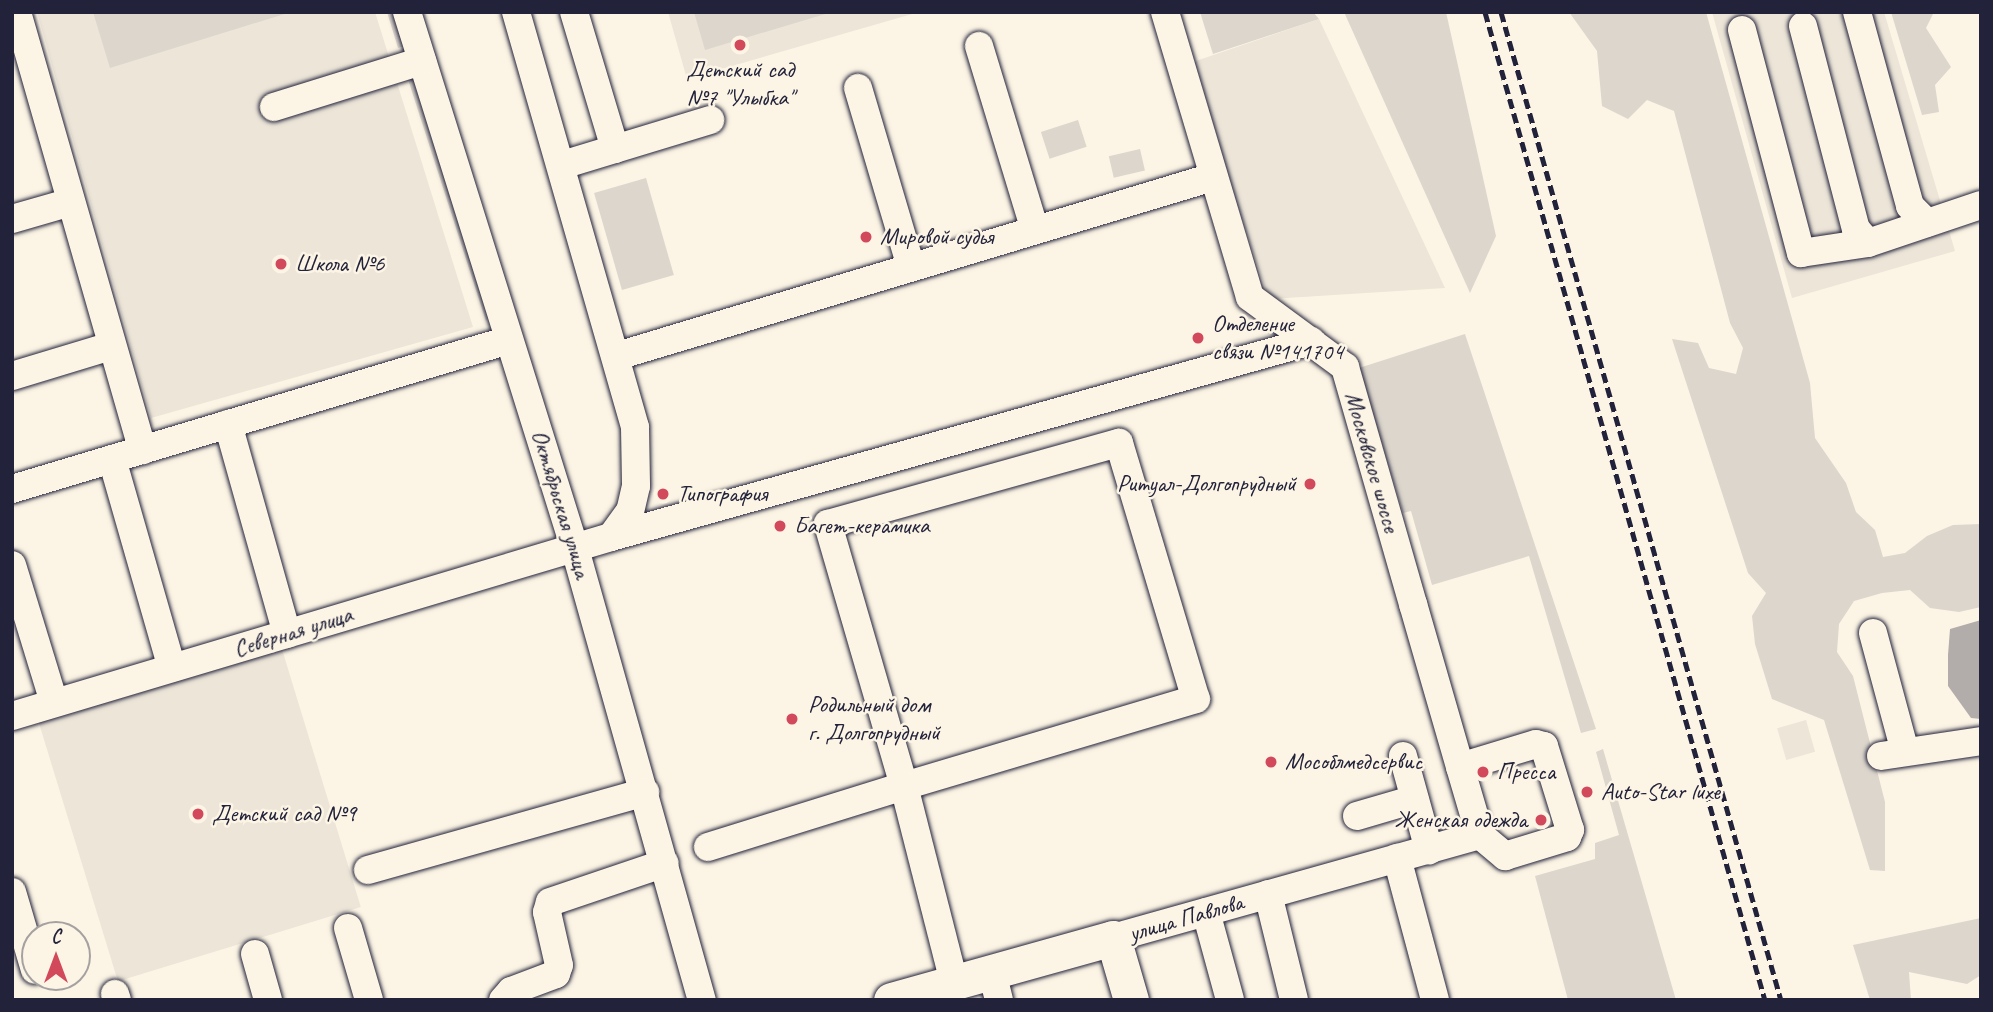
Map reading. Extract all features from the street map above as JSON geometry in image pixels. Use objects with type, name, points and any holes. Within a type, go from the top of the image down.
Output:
[{"type":"main road","name":"улица Павлова","points":[[891,1000],[941,990],[995,986],[1113,938]]},
{"type":"main road","points":[[1113,938],[1130,1000]]},
{"type":"street","points":[[17,12],[143,450]]},
{"type":"street","name":"Октябрьская улица","points":[[407,12],[575,548],[702,1000]]},
{"type":"street","points":[[516,12],[617,356],[638,455],[630,511],[611,537]]},
{"type":"street","points":[[574,12],[615,149]]},
{"type":"street","name":"Московское шоссе","points":[[1165,12],[1250,297],[1345,367],[1480,835]]},
{"type":"street","points":[[1857,12],[1910,206],[1927,223]]},
{"type":"street","points":[[1803,26],[1856,229],[1868,243]]},
{"type":"street","points":[[1742,30],[1801,253],[1868,243],[1981,205]]},
{"type":"street","points":[[979,46],[1035,230]]},
{"type":"street","points":[[274,107],[422,61]]},
{"type":"street","points":[[858,88],[911,267]]},
{"type":"street","points":[[562,165],[710,120]]},
{"type":"street","points":[[617,356],[1213,177]]},
{"type":"street","points":[[12,219],[71,202]]},
{"type":"street","points":[[12,489],[509,340]]},
{"type":"street","name":"Северная улица","points":[[12,716],[611,537],[1311,341]]},
{"type":"street","points":[[12,376],[111,346]]},
{"type":"street","points":[[229,424],[287,634]]},
{"type":"street","points":[[708,847],[904,786],[1196,699],[1119,443],[828,524],[904,786],[941,990]]},
{"type":"street","points":[[112,459],[172,668]]},
{"type":"street","points":[[12,565],[54,702]]},
{"type":"street","points":[[1873,633],[1893,754],[1981,741]]},
{"type":"street","points":[[1460,767],[1541,744],[1570,830],[1560,840],[1505,856],[1480,835]]},
{"type":"street","points":[[1403,756],[1429,849]]},
{"type":"street","points":[[368,870],[645,792]]},
{"type":"street","points":[[1357,816],[1415,799]]},
{"type":"street","name":"улица Павлова","points":[[1113,938],[1480,835]]},
{"type":"street","points":[[1398,858],[1435,1000]]},
{"type":"street","points":[[503,1000],[558,970],[547,912],[550,902],[665,863]]},
{"type":"street","points":[[12,892],[21,923]]},
{"type":"street","points":[[1268,894],[1294,1000]]},
{"type":"street","points":[[1206,912],[1230,1000]]},
{"type":"street","points":[[348,928],[369,1000]]},
{"type":"street","points":[[255,954],[268,1000]]},
{"type":"shaded area","name":"Школа №6","points":[[37,12],[375,12],[473,327],[151,418]]},
{"type":"shaded area","points":[[93,12],[291,12],[110,68]]},
{"type":"shaded area","points":[[387,12],[396,12],[407,45],[398,48]]},
{"type":"shaded area","name":"Детский сад №7 \"Улыбка\"","points":[[668,12],[919,12],[687,79]]},
{"type":"shaded area","points":[[694,12],[832,12],[705,50]]},
{"type":"shaded area","points":[[1200,12],[1313,12],[1319,19],[1213,54]]},
{"type":"shaded area","points":[[1344,12],[1446,12],[1496,236],[1470,293]]},
{"type":"shaded area","points":[[1569,12],[1706,12],[1810,383],[1815,438],[1846,483],[1856,512],[1875,530],[1883,557],[1905,553],[1927,536],[1953,525],[1981,524],[1981,607],[1959,612],[1930,608],[1910,590],[1882,593],[1854,601],[1839,624],[1837,652],[1853,676],[1885,802],[1885,871],[1870,870],[1824,720],[1772,699],[1755,644],[1752,616],[1766,593],[1748,573],[1672,339],[1698,343],[1709,368],[1736,374],[1743,348],[1730,323],[1674,111],[1647,100],[1628,119],[1602,106],[1597,51]]},
{"type":"shaded area","points":[[1712,12],[1884,12],[1955,251],[1792,298]]},
{"type":"shaded area","points":[[1891,12],[1934,12],[1926,28],[1951,67],[1935,85],[1939,112],[1922,115]]},
{"type":"shaded area","points":[[1319,19],[1445,288],[1269,299],[1190,63]]},
{"type":"shaded area","points":[[405,70],[416,74],[492,314],[486,321]]},
{"type":"shaded area","points":[[1078,120],[1087,147],[1050,159],[1041,132]]},
{"type":"shaded area","points":[[1140,149],[1145,170],[1114,178],[1109,156]]},
{"type":"shaded area","points":[[646,178],[674,275],[622,290],[594,193]]},
{"type":"shaded area","points":[[1465,334],[1596,729],[1581,733],[1529,556],[1432,585],[1411,511],[1403,513],[1359,368]]},
{"type":"shaded area","points":[[1981,620],[1981,719],[1971,718],[1948,686],[1948,655],[1950,629]]},
{"type":"shaded area","name":"Детский сад №9","points":[[281,646],[361,907],[118,981],[38,720]]},
{"type":"shaded area","points":[[1806,720],[1815,752],[1786,760],[1777,728]]},
{"type":"shaded area","points":[[1603,749],[1676,1000],[1568,1000],[1535,876],[1595,859],[1595,843],[1619,835],[1596,752]]},
{"type":"shaded area","points":[[1981,918],[1981,975],[1967,984],[1909,972],[1911,1000],[1870,1000],[1853,945]]},
{"type":"railway","points":[[1485,12],[1765,1000]]},
{"type":"railway","points":[[1501,12],[1781,1000]]},
{"type":"place","name":"Детский сад №7 \"Улыбка\"","points":[[740,45]]},
{"type":"place","name":"Мировой судья","points":[[866,237]]},
{"type":"place","name":"Школа №6","points":[[281,264]]},
{"type":"place","name":"Отделение связи №141704","points":[[1198,338]]},
{"type":"place","name":"Ритуал-Долгопрудный","points":[[1310,484]]},
{"type":"place","name":"Типография","points":[[663,494]]},
{"type":"place","name":"Багет-керамика","points":[[780,526]]},
{"type":"place","name":"Родильный дом г. Долгопрудный","points":[[792,719]]},
{"type":"place","name":"Мособлмедсервис","points":[[1271,762]]},
{"type":"place","name":"Пресса","points":[[1483,772]]},
{"type":"place","name":"Auto-Star luxe","points":[[1587,792]]},
{"type":"place","name":"Детский сад №9","points":[[198,814]]},
{"type":"place","name":"Женская одежда","points":[[1541,820]]}]
